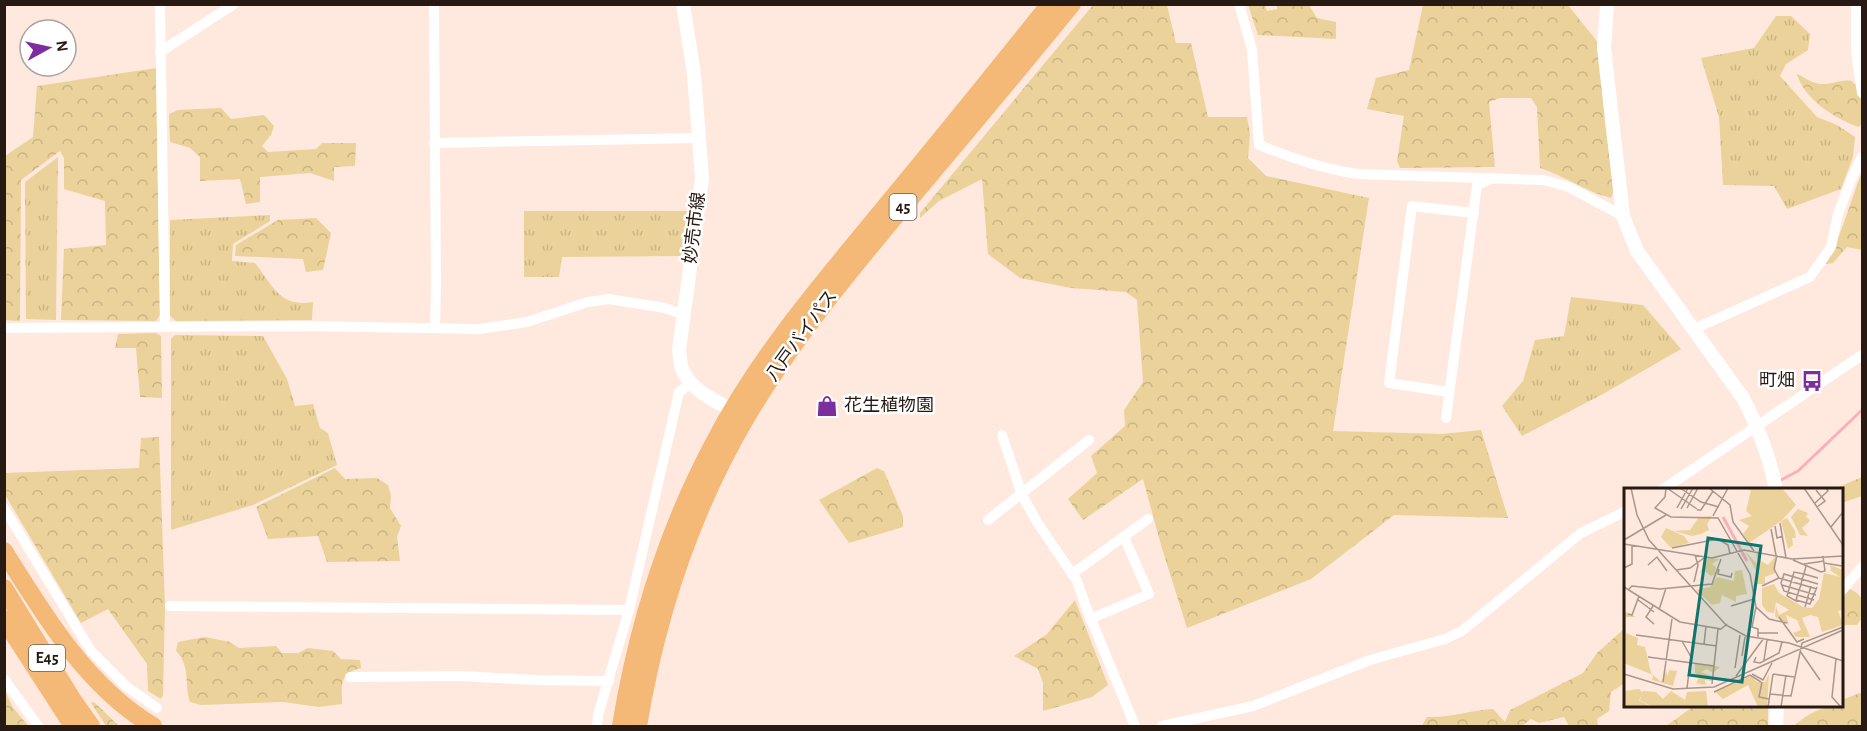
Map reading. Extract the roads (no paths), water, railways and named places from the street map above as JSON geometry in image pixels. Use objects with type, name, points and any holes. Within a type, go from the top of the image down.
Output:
[{"type":"highway","name":"八戸バイパス","points":[[621,726],[640,635],[660,568],[694,483],[739,414],[796,315],[1050,4]]},
{"type":"highway","name":"八戸バイパス","points":[[638,726],[652,654],[676,572],[739,414],[823,305],[1072,4]]},
{"type":"highway","points":[[4,551],[33,598],[80,661],[104,688],[133,714],[153,726]]},
{"type":"highway","name":"E45","points":[[4,588],[91,726]]},
{"type":"highway","name":"E45","points":[[4,619],[73,726]]},
{"type":"highway","points":[[50,692],[68,726]]},
{"type":"street","points":[[160,4],[165,327]]},
{"type":"street","points":[[160,52],[234,4]]},
{"type":"street","points":[[434,4],[435,328]]},
{"type":"street","name":"妙売市線","points":[[683,4],[694,74],[702,178],[679,350],[682,369],[691,383]]},
{"type":"street","points":[[1239,4],[1252,50],[1259,146],[1299,161],[1331,170],[1358,174],[1543,180],[1569,187],[1623,216]]},
{"type":"street","points":[[1607,4],[1604,48],[1623,216],[1637,251],[1743,398],[1756,424],[1776,488]]},
{"type":"street","points":[[1856,4],[1857,53],[1863,93]]},
{"type":"street","points":[[434,143],[699,138]]},
{"type":"street","points":[[1694,329],[1810,277],[1831,247],[1838,214],[1863,157]]},
{"type":"street","points":[[1446,418],[1477,185],[1494,178]]},
{"type":"street","points":[[1449,392],[1389,383],[1410,218],[1412,206],[1474,213]]},
{"type":"street","points":[[4,328],[480,329],[527,322],[588,302],[609,299],[665,308],[684,315]]},
{"type":"street","points":[[1663,488],[1756,424],[1863,355]]},
{"type":"street","points":[[597,726],[598,715],[629,610],[679,392],[691,383],[739,414]]},
{"type":"street","points":[[1002,435],[1022,495],[1037,522],[1077,581],[1090,619],[1135,726]]},
{"type":"street","points":[[988,520],[1089,440]]},
{"type":"street","points":[[4,508],[91,651],[126,686],[157,708]]},
{"type":"street","points":[[1162,726],[1253,706],[1370,660],[1445,639],[1462,631],[1581,533],[1624,512]]},
{"type":"street","points":[[1072,574],[1148,519]]},
{"type":"street","points":[[1090,619],[1149,594],[1124,537]]},
{"type":"street","points":[[1843,590],[1863,567]]},
{"type":"street","points":[[170,606],[629,610]]},
{"type":"street","points":[[350,677],[461,676],[609,681]]},
{"type":"street","points":[[4,679],[38,726]]},
{"type":"street","points":[[1776,726],[1777,707]]},
{"type":"waterway","points":[[1779,481],[1798,471],[1862,410]]},
{"type":"place","name":"町畑","points":[[1812,381]]},
{"type":"place","name":"花生植物園","points":[[827,406]]}]
